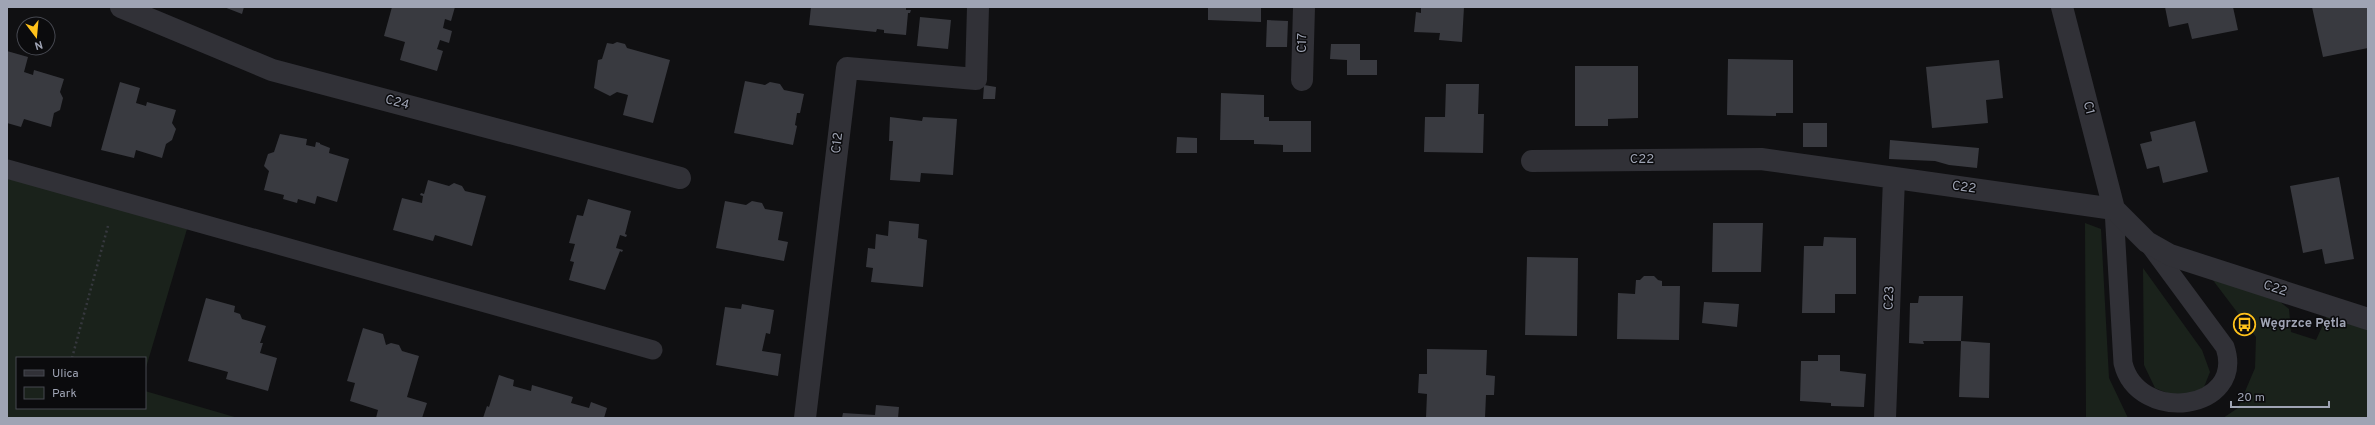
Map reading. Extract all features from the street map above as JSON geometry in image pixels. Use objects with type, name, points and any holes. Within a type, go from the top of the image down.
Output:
[{"type":"street","name":"C24","points":[[120,7],[272,70],[680,178]]},
{"type":"street","name":"C12","points":[[805,418],[847,68],[976,79],[978,7]]},
{"type":"street","name":"C17","points":[[1302,80],[1304,7]]},
{"type":"street","name":"C1","points":[[2062,7],[2114,209]]},
{"type":"street","name":"C22","points":[[1532,161],[1761,159],[2114,209],[2147,242],[2170,255],[2368,319]]},
{"type":"street","name":"C23","points":[[1886,418],[1894,178]]},
{"type":"lane","points":[[7,169],[116,198],[653,350]]},
{"type":"lane","points":[[2114,209],[2126,379],[2139,399],[2158,410],[2188,411],[2206,404],[2220,390],[2229,364],[2228,356],[2225,347],[2147,242]]},
{"type":"path","points":[[72,357],[116,198]]},
{"type":"green space","points":[[7,177],[187,229],[146,368],[146,357],[16,357],[16,409],[146,409],[146,391],[238,418],[7,418]]},
{"type":"green space","points":[[2085,223],[2101,229],[2109,378],[2128,418],[2086,418]]},
{"type":"green space","points":[[2143,268],[2202,350],[2210,372],[2204,387],[2184,400],[2155,388],[2144,365]]},
{"type":"green space","points":[[2212,279],[2268,292],[2289,309],[2291,332],[2316,340],[2327,316],[2368,330],[2368,418],[2223,418],[2238,408],[2255,368],[2256,337]]},
{"type":"building","points":[[224,7],[244,7],[242,14]]},
{"type":"building","points":[[392,7],[455,7],[451,21],[445,19],[443,28],[452,31],[449,43],[440,40],[437,49],[443,51],[437,71],[400,60],[405,42],[384,36]]},
{"type":"building","points":[[811,7],[906,7],[906,10],[911,10],[910,13],[908,13],[906,35],[884,33],[884,30],[877,29],[876,32],[809,25]]},
{"type":"building","points":[[1208,7],[1261,7],[1261,22],[1208,20]]},
{"type":"building","points":[[1421,7],[1464,7],[1462,42],[1439,40],[1440,33],[1414,32],[1416,12],[1421,13]]},
{"type":"building","points":[[2165,7],[2233,7],[2238,30],[2192,39],[2188,23],[2169,27]]},
{"type":"building","points":[[2312,7],[2368,7],[2368,48],[2323,57]]},
{"type":"building","points":[[920,17],[951,20],[948,49],[917,46]]},
{"type":"building","points":[[1267,20],[1288,21],[1287,47],[1266,47]]},
{"type":"building","points":[[617,42],[625,44],[627,48],[670,60],[653,123],[623,115],[628,95],[617,92],[610,96],[594,88],[598,60],[602,59],[607,43],[613,44]]},
{"type":"building","points":[[1331,44],[1360,44],[1360,60],[1377,60],[1377,75],[1347,75],[1347,60],[1330,59]]},
{"type":"building","points":[[7,51],[16,54],[16,56],[28,57],[24,72],[33,75],[34,70],[64,79],[60,92],[63,98],[60,110],[54,113],[51,127],[24,119],[21,127],[7,123]]},
{"type":"building","points":[[1728,59],[1793,60],[1793,113],[1776,113],[1776,116],[1727,115]]},
{"type":"building","points":[[1999,60],[2003,98],[1986,100],[1988,123],[1932,128],[1926,67]]},
{"type":"building","points":[[1575,66],[1638,66],[1638,118],[1608,119],[1608,126],[1575,126]]},
{"type":"building","points":[[745,81],[765,85],[770,82],[780,84],[784,90],[804,94],[800,113],[797,113],[795,125],[797,126],[793,145],[734,133]]},
{"type":"building","points":[[120,82],[140,88],[136,103],[146,106],[147,102],[176,110],[172,123],[176,129],[172,140],[166,144],[162,158],[136,150],[134,158],[101,150]]},
{"type":"building","points":[[1446,84],[1479,84],[1478,114],[1484,114],[1483,153],[1424,152],[1425,117],[1445,117]]},
{"type":"building","points":[[984,85],[996,87],[995,99],[983,99]]},
{"type":"building","points":[[1221,93],[1264,95],[1264,117],[1269,117],[1269,121],[1311,121],[1311,152],[1283,152],[1283,145],[1254,144],[1254,140],[1220,140]]},
{"type":"building","points":[[890,117],[922,121],[923,117],[957,119],[953,175],[921,173],[920,182],[890,180],[893,141],[889,141]]},
{"type":"building","points":[[2195,121],[2208,172],[2163,183],[2159,166],[2147,169],[2140,144],[2152,141],[2150,132]]},
{"type":"building","points":[[1803,123],[1827,123],[1827,147],[1803,147]]},
{"type":"building","points":[[280,134],[307,139],[306,145],[315,147],[316,142],[320,143],[330,148],[329,153],[349,159],[337,202],[317,196],[315,204],[298,199],[297,203],[283,199],[284,195],[264,190],[269,171],[264,166],[268,154],[274,152]]},
{"type":"building","points":[[1177,137],[1197,138],[1197,153],[1176,153]]},
{"type":"building","points":[[1890,140],[1979,148],[1977,168],[1949,165],[1935,161],[1889,159]]},
{"type":"building","points":[[2339,177],[2354,259],[2325,264],[2322,249],[2303,253],[2290,186]]},
{"type":"building","points":[[428,180],[449,186],[454,183],[462,186],[465,191],[486,196],[472,246],[435,235],[433,241],[393,230],[402,198],[422,203],[423,196],[420,195],[421,193],[424,194]]},
{"type":"building","points":[[588,199],[631,211],[625,234],[627,235],[626,237],[620,235],[616,248],[623,250],[622,252],[620,251],[605,290],[569,280],[574,262],[570,261],[575,244],[569,243],[577,215],[583,216]]},
{"type":"building","points":[[725,201],[746,205],[752,201],[762,203],[765,209],[783,212],[778,240],[788,242],[784,261],[716,248]]},
{"type":"building","points":[[889,221],[919,224],[918,238],[927,240],[923,287],[871,282],[873,268],[866,267],[868,248],[875,249],[876,234],[888,236]]},
{"type":"building","points":[[1713,223],[1763,223],[1761,272],[1712,272]]},
{"type":"building","points":[[1824,237],[1856,238],[1856,294],[1835,294],[1835,313],[1802,313],[1804,246],[1823,246]]},
{"type":"building","points":[[1527,257],[1578,258],[1577,336],[1525,335]]},
{"type":"building","points":[[1644,276],[1654,276],[1658,280],[1662,281],[1662,286],[1680,286],[1679,340],[1617,339],[1618,293],[1635,294],[1636,280],[1640,280]]},
{"type":"building","points":[[1919,296],[1963,296],[1961,341],[1923,341],[1924,344],[1909,343],[1910,303],[1918,303]]},
{"type":"building","points":[[206,298],[235,306],[234,312],[240,314],[242,319],[266,326],[260,343],[263,343],[260,353],[277,358],[268,391],[226,379],[228,372],[188,361]]},
{"type":"building","points":[[1704,302],[1739,304],[1737,327],[1702,323]]},
{"type":"building","points":[[742,304],[774,310],[770,334],[766,333],[762,351],[781,354],[778,376],[716,365],[725,307],[741,309]]},
{"type":"building","points":[[363,328],[383,334],[386,345],[391,343],[399,345],[402,351],[419,356],[407,397],[427,403],[422,418],[376,418],[378,410],[350,401],[355,383],[347,381]]},
{"type":"building","points":[[1961,341],[1990,343],[1989,398],[1959,397]]},
{"type":"building","points":[[1427,349],[1487,350],[1486,375],[1495,376],[1494,395],[1486,395],[1485,418],[1426,418],[1427,394],[1418,393],[1419,374],[1427,374]]},
{"type":"building","points":[[1818,355],[1840,355],[1840,371],[1866,374],[1864,407],[1831,406],[1831,403],[1800,401],[1801,361],[1818,361]]},
{"type":"building","points":[[499,375],[514,380],[513,386],[531,391],[532,385],[573,397],[571,403],[589,408],[591,402],[607,408],[604,418],[483,418],[487,406],[489,407]]},
{"type":"building","points":[[876,405],[899,407],[898,418],[842,418],[843,413],[875,415]]},
{"type":"place","name":"Węgrzce Pętla","points":[[2244,324]]}]
